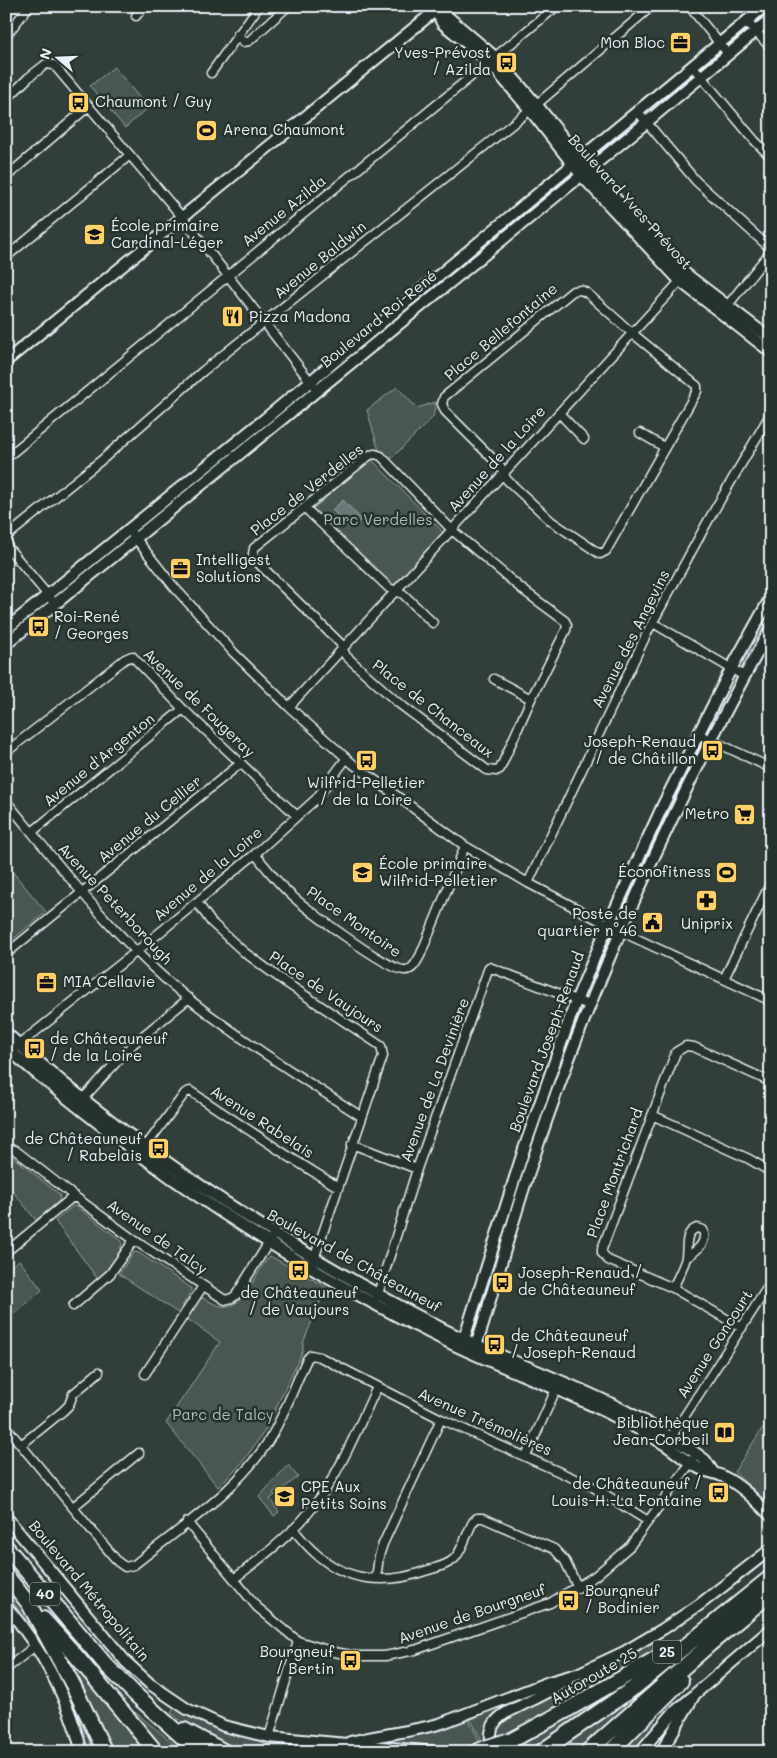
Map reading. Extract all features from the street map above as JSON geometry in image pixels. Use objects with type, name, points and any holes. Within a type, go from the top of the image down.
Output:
[{"type":"highway","name":"40","points":[[6,1547],[95,1654],[136,1695],[199,1752]]},
{"type":"highway","name":"40","points":[[6,1575],[28,1604],[71,1680],[98,1735],[104,1752]]},
{"type":"highway","name":"25","points":[[707,1628],[771,1577]]},
{"type":"highway","points":[[587,1752],[771,1593]]},
{"type":"highway","points":[[28,1604],[72,1651],[156,1752]]},
{"type":"highway","name":"25","points":[[610,1752],[670,1691],[771,1604]]},
{"type":"highway","points":[[541,1752],[635,1687],[707,1628]]},
{"type":"highway","name":"Autoroute 25","points":[[496,1752],[510,1741],[588,1698],[707,1628]]},
{"type":"highway","points":[[160,1716],[225,1752]]},
{"type":"highway","points":[[476,1752],[510,1741]]},
{"type":"street","points":[[6,36],[30,6]]},
{"type":"street","points":[[136,16],[144,6]]},
{"type":"street","points":[[211,73],[259,6]]},
{"type":"street","points":[[238,34],[244,42],[249,41],[286,8],[284,6]]},
{"type":"street","name":"Avenue Azilda","points":[[6,458],[557,6]]},
{"type":"street","name":"Avenue Baldwin","points":[[6,536],[104,458],[203,371],[533,107],[652,6]]},
{"type":"street","points":[[689,6],[729,55]]},
{"type":"street","name":"Boulevard Roi-René","points":[[6,644],[55,604],[132,534],[314,385],[765,6]]},
{"type":"street","points":[[6,361],[435,10]]},
{"type":"street","name":"Boulevard Yves-Prévost","points":[[435,10],[442,23],[492,60],[533,107],[584,172],[683,278],[771,352]]},
{"type":"street","name":"Boulevard Roi-René","points":[[314,385],[584,172],[729,55],[771,18]]},
{"type":"street","points":[[747,22],[771,48]]},
{"type":"street","points":[[6,100],[28,78],[46,64],[54,65],[182,217],[314,385]]},
{"type":"street","points":[[692,67],[771,157]]},
{"type":"street","points":[[6,177],[89,106]]},
{"type":"street","points":[[638,112],[696,180],[771,250],[723,310]]},
{"type":"street","points":[[6,257],[130,155]]},
{"type":"street","name":"Avenue de la Loire","points":[[289,707],[683,278]]},
{"type":"street","name":"Place Bellefontaine","points":[[504,473],[500,466],[445,410],[442,404],[444,397],[573,291],[581,290],[587,293],[632,333]]},
{"type":"street","name":"Boulevard Yves-Prévost","points":[[723,310],[771,339]]},
{"type":"street","points":[[504,473],[507,480],[551,521],[600,554],[606,551],[697,391],[697,386],[632,333]]},
{"type":"street","points":[[559,413],[584,439]]},
{"type":"street","name":"Avenue des Angevins","points":[[528,883],[653,623],[708,521],[771,413]]},
{"type":"street","points":[[640,433],[664,448]]},
{"type":"street","name":"Place de Verdelles","points":[[343,649],[255,560],[254,548],[370,455],[375,454],[381,456],[452,530]]},
{"type":"street","points":[[306,508],[388,588],[402,594],[433,623]]},
{"type":"street","name":"Place de Chanceaux","points":[[343,649],[346,656],[397,702],[487,770],[496,771],[500,769],[567,625],[565,621],[523,590],[452,530]]},
{"type":"street","points":[[132,534],[174,587],[227,646],[289,707],[346,759],[465,846],[528,883],[620,932],[771,1001]]},
{"type":"street","name":"Boulevard Roi-René","points":[[6,629],[48,595],[132,534]]},
{"type":"street","points":[[6,545],[55,604]]},
{"type":"street","name":"Boulevard Joseph-Renaud","points":[[463,1344],[524,1149],[576,1001],[608,925],[663,805],[731,669],[771,597]]},
{"type":"street","points":[[653,623],[744,676]]},
{"type":"street","name":"Boulevard Joseph-Renaud","points":[[474,1349],[536,1151],[589,1005],[644,876],[710,740],[771,628]]},
{"type":"street","name":"Avenue de Fougeray","points":[[6,752],[125,659],[132,656],[183,709],[297,816]]},
{"type":"street","points":[[494,679],[531,699]]},
{"type":"street","name":"Avenue d'Argenton","points":[[32,832],[183,709]]},
{"type":"street","points":[[698,734],[771,768]]},
{"type":"street","name":"Avenue de la Loire","points":[[11,1049],[255,854],[316,799],[346,759]]},
{"type":"street","name":"Avenue du Cellier","points":[[6,954],[241,763]]},
{"type":"street","name":"Avenue Peterborough","points":[[6,801],[82,892],[136,950],[188,998],[256,1048],[362,1117]]},
{"type":"street","points":[[663,805],[676,811]]},
{"type":"street","name":"Place Montoire","points":[[255,854],[286,890],[325,922],[379,959],[395,968],[406,971],[414,967],[420,956],[465,846]]},
{"type":"street","points":[[633,871],[644,876]]},
{"type":"street","points":[[724,979],[771,882]]},
{"type":"street","name":"Place de Vaujours","points":[[197,902],[211,922],[244,952],[285,982],[381,1046],[383,1056],[312,1263]]},
{"type":"street","name":"Avenue de La Devinière","points":[[377,1300],[417,1169],[490,967],[589,1005]]},
{"type":"street","points":[[80,1102],[133,1044],[188,998]]},
{"type":"street","name":"Boulevard de Châteauneuf","points":[[6,1033],[11,1049],[203,1200],[377,1300],[463,1344],[557,1385],[618,1407],[668,1441],[697,1454],[705,1460],[713,1472]]},
{"type":"street","name":"Place Montrichard","points":[[742,1328],[673,1288],[608,1260],[602,1253],[602,1249],[676,1052],[686,1046],[694,1047],[771,1082]]},
{"type":"street","name":"Avenue Rabelais","points":[[142,1151],[185,1093],[190,1091],[338,1187]]},
{"type":"street","points":[[652,1115],[749,1159],[771,1172]]},
{"type":"street","points":[[352,1144],[417,1169]]},
{"type":"street","name":"Avenue de Talcy","points":[[6,1149],[15,1150],[134,1240],[224,1299],[232,1298],[271,1239]]},
{"type":"street","points":[[6,1252],[74,1196]]},
{"type":"street","points":[[73,1306],[110,1274],[134,1240]]},
{"type":"street","points":[[673,1288],[686,1258]]},
{"type":"street","name":"Avenue Goncourt","points":[[668,1441],[771,1282]]},
{"type":"street","points":[[145,1374],[203,1286]]},
{"type":"street","name":"Avenue Trémolières","points":[[187,1522],[230,1486],[261,1452],[272,1434],[308,1358],[316,1355],[440,1418],[593,1487],[648,1521]]},
{"type":"street","points":[[21,1445],[63,1411],[69,1405],[73,1394],[99,1372]]},
{"type":"street","points":[[526,1456],[557,1385]]},
{"type":"street","points":[[234,1579],[294,1529],[314,1506],[330,1482],[376,1387]]},
{"type":"street","points":[[376,1579],[384,1544],[440,1418]]},
{"type":"street","points":[[6,1427],[118,1562],[125,1567],[134,1565],[187,1522]]},
{"type":"street","name":"Boulevard de Châteauneuf","points":[[668,1441],[690,1463],[703,1470],[713,1472],[740,1487],[771,1516]]},
{"type":"street","points":[[73,1507],[139,1453]]},
{"type":"street","name":"Avenue de Bourgneuf","points":[[187,1522],[257,1608],[298,1641],[341,1654],[366,1657],[396,1655],[550,1603],[578,1588],[630,1546],[697,1454]]},
{"type":"street","name":"Boulevard Métropolitain","points":[[6,1517],[119,1653],[150,1684],[176,1702],[205,1718],[238,1730],[269,1737],[436,1752]]},
{"type":"street","points":[[294,1529],[313,1552],[329,1564],[358,1576],[376,1579],[401,1579],[448,1563],[454,1559],[473,1522],[477,1518],[483,1518],[554,1549],[564,1561],[578,1588]]},
{"type":"street","points":[[496,1752],[491,1739],[492,1731],[498,1719],[552,1691],[577,1674],[624,1652],[663,1629],[720,1589],[771,1549]]},
{"type":"street","points":[[6,1606],[35,1646],[61,1693],[82,1752]]},
{"type":"street","points":[[640,1752],[673,1713],[771,1629]]},
{"type":"street","points":[[269,1737],[298,1641]]},
{"type":"street","points":[[6,1669],[35,1646]]},
{"type":"street","points":[[343,1744],[373,1736],[422,1729],[549,1682],[577,1674]]},
{"type":"street","points":[[661,1752],[695,1694]]},
{"type":"green space","points":[[114,67],[148,108],[125,128],[90,86]]},
{"type":"green space","points":[[397,387],[417,408],[436,402],[433,417],[389,461],[379,451],[367,410]]},
{"type":"green space","name":"Parc Verdelles","points":[[371,459],[443,532],[392,587],[313,509]]},
{"type":"green space","points":[[6,864],[46,912],[6,945]]},
{"type":"green space","points":[[10,1156],[60,1195],[59,1201],[36,1220],[6,1183],[6,1157]]},
{"type":"green space","points":[[73,1206],[77,1207],[122,1241],[115,1261],[99,1278],[97,1278],[55,1221]]},
{"type":"green space","points":[[134,1252],[139,1253],[191,1288],[191,1292],[178,1313],[119,1274]]},
{"type":"green space","name":"Parc de Talcy","points":[[270,1256],[326,1287],[303,1343],[303,1350],[266,1429],[242,1463],[218,1487],[166,1423],[220,1342],[187,1319],[200,1299],[203,1298],[221,1306],[229,1306],[237,1302],[249,1288]]},
{"type":"green space","points":[[19,1260],[42,1290],[15,1313],[6,1302],[6,1271]]},
{"type":"green space","points":[[771,1415],[771,1506],[734,1472]]},
{"type":"green space","points":[[288,1465],[298,1477],[280,1491],[278,1489],[273,1493],[275,1495],[270,1499],[279,1512],[274,1516],[259,1497]]},
{"type":"green space","points":[[6,1591],[43,1643],[70,1694],[94,1752],[88,1752],[73,1706],[53,1663],[36,1635],[13,1607]]},
{"type":"green space","points":[[654,1641],[658,1648],[558,1707],[495,1738],[498,1725],[508,1717]]},
{"type":"green space","points":[[691,1652],[579,1752],[549,1752]]},
{"type":"green space","points":[[65,1654],[149,1752],[113,1752]]},
{"type":"green space","points":[[546,1688],[508,1708],[487,1742],[483,1743],[470,1718]]},
{"type":"green space","points":[[608,1695],[610,1697],[533,1752],[510,1752]]},
{"type":"green space","points":[[175,1707],[231,1732],[270,1743],[368,1752],[237,1752],[219,1744],[179,1719],[171,1713]]},
{"type":"green space","points":[[135,1712],[184,1752],[164,1752],[132,1714]]},
{"type":"green space","points":[[468,1718],[481,1744],[462,1752],[442,1748],[379,1743],[424,1733]]},
{"type":"green space","points":[[653,1721],[657,1724],[635,1752],[620,1752],[632,1739]]},
{"type":"shaded area","points":[[343,500],[361,519],[351,529],[332,510]]},
{"type":"place","name":"Mon Bloc","points":[[681,43]]},
{"type":"place","name":"Yves-Prévost / Azilda","points":[[507,62]]},
{"type":"place","name":"Chaumont / Guy","points":[[79,102]]},
{"type":"place","name":"Arena Chaumont","points":[[207,130]]},
{"type":"place","name":"École primaire Cardinal-Léger","points":[[95,235]]},
{"type":"place","name":"Pizza Madona","points":[[233,317]]},
{"type":"place","name":"Intelligest Solutions","points":[[180,569]]},
{"type":"place","name":"Roi-René / Georges","points":[[38,626]]},
{"type":"place","name":"Joseph-Renaud / de Châtillon","points":[[712,751]]},
{"type":"place","name":"Wilfrid-Pelletier / de la Loire","points":[[366,760]]},
{"type":"place","name":"Metro","points":[[745,814]]},
{"type":"place","name":"Éconofitness","points":[[727,872]]},
{"type":"place","name":"École primaire Wilfrid-Pelletier","points":[[363,873]]},
{"type":"place","name":"Uniprix","points":[[707,901]]},
{"type":"place","name":"Poste de quartier n°46","points":[[653,923]]},
{"type":"place","name":"MIA Cellavie","points":[[47,982]]},
{"type":"place","name":"de Châteauneuf / de la Loire","points":[[34,1048]]},
{"type":"place","name":"de Châteauneuf / Rabelais","points":[[158,1148]]},
{"type":"place","name":"de Châteauneuf / de Vaujours","points":[[299,1270]]},
{"type":"place","name":"Joseph-Renaud / de Châteauneuf","points":[[502,1282]]},
{"type":"place","name":"de Châteauneuf / Joseph-Renaud","points":[[495,1345]]},
{"type":"place","name":"Bibliothèque Jean-Corbeil","points":[[725,1432]]},
{"type":"place","name":"de Châteauneuf / Louis-H.-La Fontaine","points":[[718,1493]]},
{"type":"place","name":"CPE Aux Petits Soins","points":[[285,1496]]},
{"type":"place","name":"Bourgneuf / Bodinier","points":[[569,1600]]},
{"type":"place","name":"Bourgneuf / Bertin","points":[[350,1661]]}]
